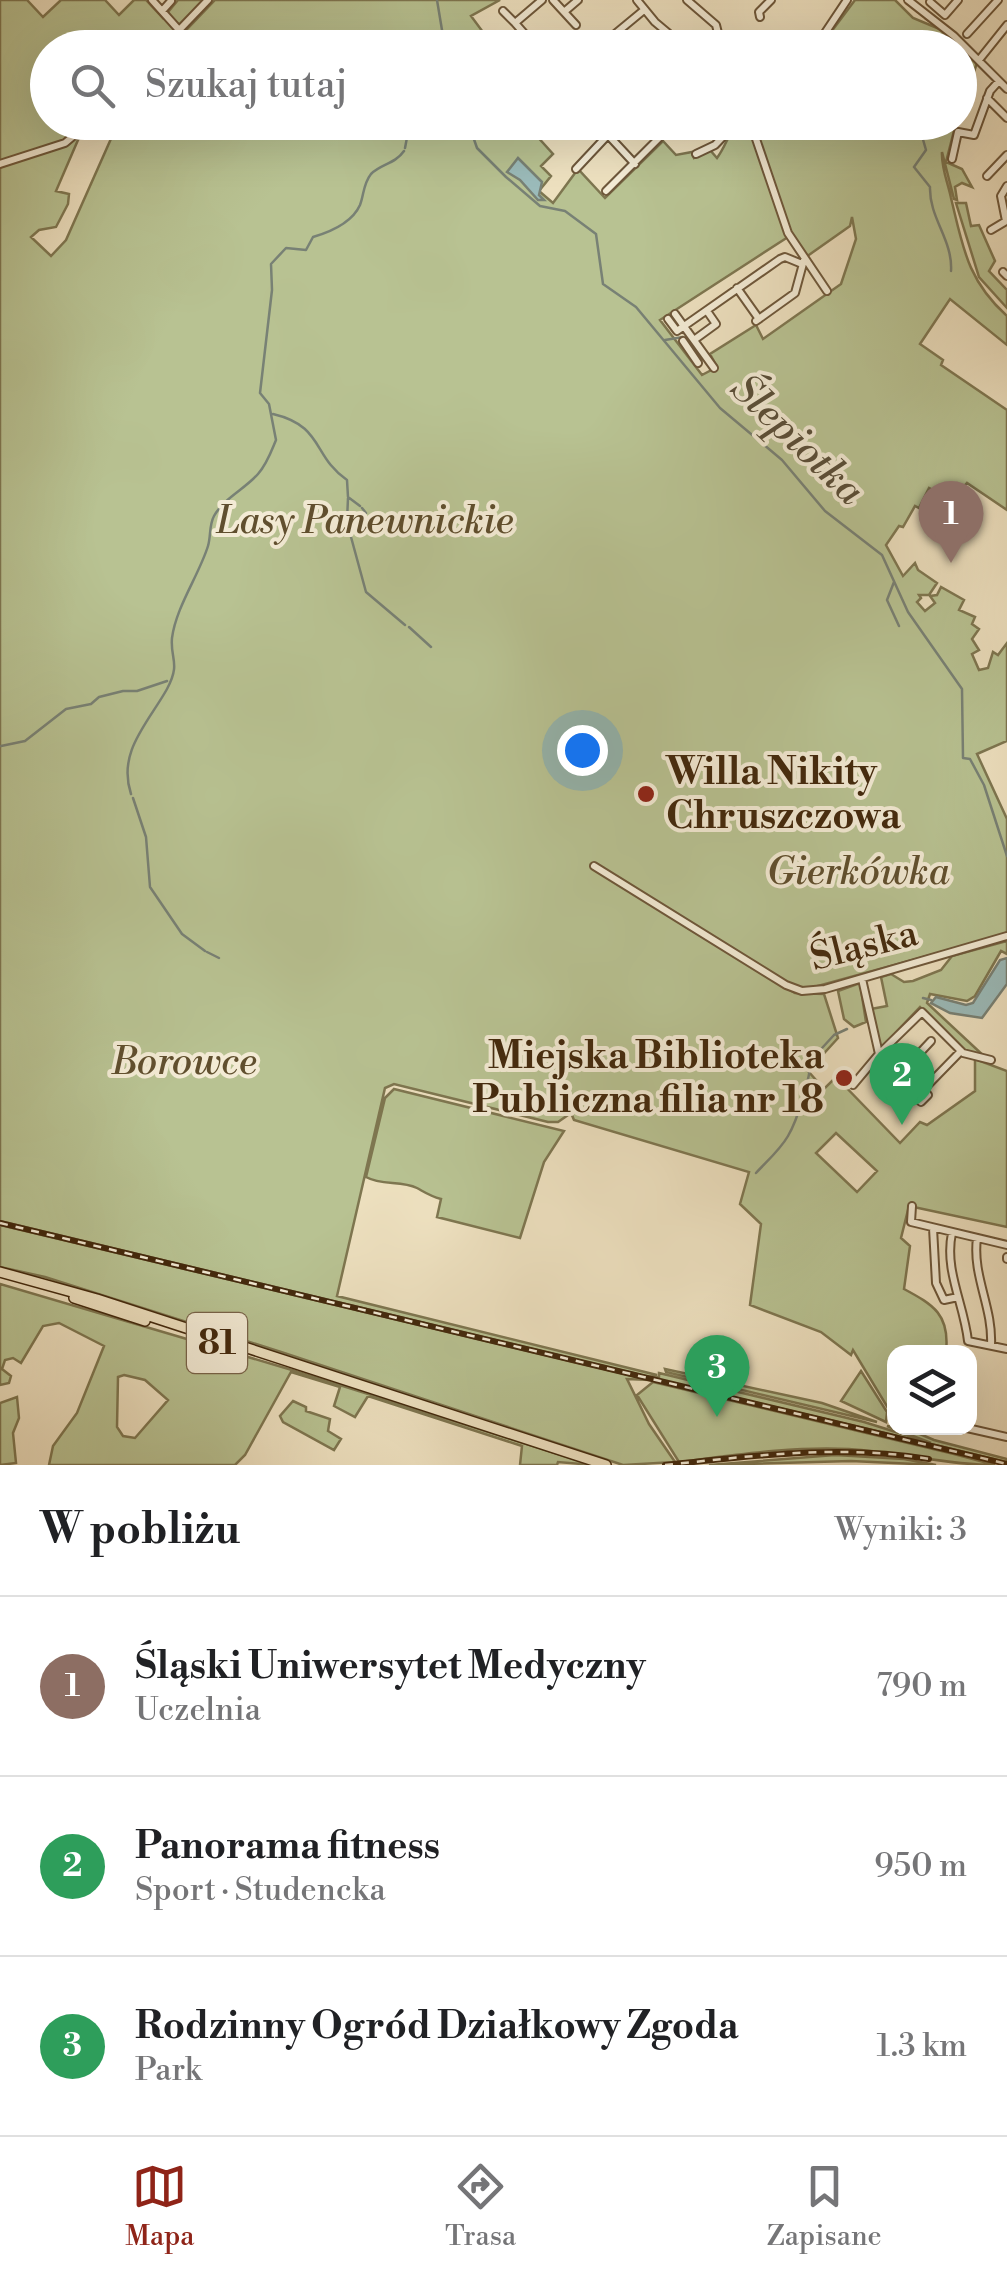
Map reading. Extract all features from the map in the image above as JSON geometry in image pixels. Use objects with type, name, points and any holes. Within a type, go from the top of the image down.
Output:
[{"type":"main road","name":"81","points":[[0,1275],[97,1299],[606,1465]]},
{"type":"street","points":[[152,0],[179,30],[208,0]]},
{"type":"street","points":[[515,23],[542,0]]},
{"type":"street","points":[[553,0],[576,25]]},
{"type":"street","points":[[564,12],[578,0]]},
{"type":"street","points":[[637,0],[666,30]]},
{"type":"street","points":[[687,0],[717,30]]},
{"type":"street","points":[[760,16],[771,0]]},
{"type":"street","points":[[827,30],[847,0]]},
{"type":"street","points":[[908,0],[946,30]]},
{"type":"street","points":[[922,12],[931,1],[944,15],[958,0]]},
{"type":"street","points":[[971,30],[998,0]]},
{"type":"street","points":[[162,11],[171,1]]},
{"type":"street","points":[[504,10],[521,30]]},
{"type":"street","points":[[621,30],[644,10]]},
{"type":"street","points":[[977,126],[987,98],[1004,83],[979,60],[1007,25]]},
{"type":"street","points":[[987,98],[1007,118]]},
{"type":"street","points":[[0,164],[70,140]]},
{"type":"street","points":[[576,169],[603,140]]},
{"type":"street","points":[[613,140],[635,164]]},
{"type":"street","points":[[606,191],[658,140]]},
{"type":"street","points":[[696,154],[720,140]]},
{"type":"street","points":[[755,140],[800,261],[827,291]]},
{"type":"street","points":[[952,160],[956,140]]},
{"type":"street","points":[[986,176],[1007,155]]},
{"type":"street","points":[[991,230],[1007,221],[1001,196],[1007,186]]},
{"type":"street","points":[[684,326],[782,257],[800,261]]},
{"type":"street","points":[[737,288],[757,320],[794,293],[800,261]]},
{"type":"street","points":[[694,340],[716,324],[706,310]]},
{"type":"street","points":[[672,316],[684,326],[714,368]]},
{"type":"street","points":[[682,342],[696,360],[703,352]]},
{"type":"street","name":"Śląska","points":[[594,866],[796,990],[817,991],[1007,936]]},
{"type":"street","points":[[862,979],[880,1055],[921,1102],[928,1094],[880,1055]]},
{"type":"street","points":[[853,1085],[922,1012],[962,1052],[991,1060]]},
{"type":"street","points":[[903,1071],[931,1041]]},
{"type":"street","points":[[923,1090],[962,1052]]},
{"type":"street","points":[[912,1206],[912,1222],[1007,1246]]},
{"type":"street","points":[[933,1228],[936,1284],[944,1300],[958,1297]]},
{"type":"street","points":[[952,1232],[950,1267],[965,1314],[968,1341],[1007,1349]]},
{"type":"street","points":[[977,1238],[976,1269],[990,1312],[991,1345]]},
{"type":"street","points":[[977,1430],[1007,1437]]},
{"type":"green space","name":"Lasy Panewnickie","points":[[0,0],[27,0],[43,17],[61,0],[105,0],[119,15],[134,0],[146,0],[163,18],[178,0],[205,0],[176,30],[30,30],[30,140],[78,140],[56,191],[69,194],[68,204],[56,227],[39,230],[31,237],[51,256],[66,240],[110,140],[540,140],[553,154],[541,166],[551,176],[539,191],[553,203],[578,169],[605,198],[663,141],[676,155],[692,152],[694,158],[710,150],[717,158],[727,140],[754,140],[788,237],[660,320],[702,375],[717,367],[710,354],[756,325],[763,339],[841,284],[856,239],[852,217],[850,226],[806,257],[790,232],[757,140],[952,140],[946,162],[962,169],[972,187],[962,183],[955,187],[957,200],[954,199],[942,152],[959,232],[975,276],[1007,316],[1007,345],[950,299],[920,344],[943,360],[941,365],[1007,410],[1007,510],[967,483],[952,500],[929,488],[919,508],[915,506],[886,545],[903,576],[915,563],[918,570],[937,583],[929,595],[919,595],[917,602],[925,611],[935,603],[930,596],[937,595],[941,587],[964,600],[959,610],[975,617],[972,624],[979,629],[972,639],[979,650],[972,654],[979,670],[988,668],[993,652],[998,655],[1007,643],[1007,741],[977,754],[1007,819],[1007,934],[807,989],[790,985],[689,924],[686,927],[795,993],[824,994],[838,1038],[808,1071],[824,1089],[836,1077],[900,1143],[920,1122],[927,1125],[975,1091],[975,1059],[1007,1071],[1007,1227],[909,1206],[901,1238],[910,1246],[904,1289],[938,1313],[947,1345],[887,1345],[887,1406],[853,1350],[851,1355],[821,1332],[750,1305],[761,1224],[740,1204],[749,1172],[574,1120],[571,1113],[558,1122],[548,1122],[394,1084],[385,1088],[337,1296],[657,1375],[649,1377],[0,1221]],"holes":[[[836,1133],[877,1171],[857,1192],[816,1153]]]},
{"type":"green space","points":[[215,0],[500,0],[471,16],[481,30],[186,30]]},
{"type":"green space","points":[[855,0],[895,0],[913,18],[942,30],[832,30]]},
{"type":"green space","points":[[956,203],[966,203],[971,226],[979,225],[995,261],[989,271],[1007,290],[1007,308],[979,277]]},
{"type":"green space","points":[[1007,941],[1007,954],[1001,951],[975,996],[967,1001],[930,994],[927,1003],[986,1058],[964,1052],[920,1007],[882,1047],[877,1042],[871,1009],[887,1006],[881,977],[891,974],[904,982],[913,981],[941,970],[952,956]]},
{"type":"green space","points":[[860,983],[866,1022],[854,1027],[844,1019],[838,991]]},
{"type":"green space","points":[[394,1089],[564,1131],[544,1162],[520,1238],[437,1217],[441,1199],[411,1186],[366,1177],[385,1098]]},
{"type":"green space","points":[[0,1225],[650,1380],[627,1379],[649,1424],[675,1462],[623,1465],[281,1352],[45,1277],[0,1267]]},
{"type":"green space","points":[[0,1284],[292,1370],[593,1465],[520,1465],[522,1446],[368,1396],[355,1417],[334,1406],[340,1387],[291,1372],[245,1455],[235,1465],[49,1465],[53,1446],[77,1413],[104,1346],[59,1323],[43,1326],[21,1363],[13,1358],[5,1360],[2,1369],[11,1376],[9,1383],[0,1385]],"holes":[[[118,1377],[145,1380],[168,1400],[135,1438],[123,1436],[117,1427]]]},
{"type":"green space","points":[[665,1369],[822,1403],[877,1422],[666,1372]]},
{"type":"green space","points":[[861,1371],[887,1412],[886,1422],[841,1401]]},
{"type":"green space","points":[[659,1373],[864,1422],[887,1429],[887,1434],[652,1378],[659,1377]]},
{"type":"green space","points":[[653,1382],[995,1465],[828,1448],[679,1462],[637,1395]]},
{"type":"green space","points":[[17,1397],[19,1418],[13,1433],[16,1463],[0,1465],[0,1403]]},
{"type":"green space","points":[[293,1401],[306,1407],[306,1411],[330,1419],[328,1431],[341,1439],[334,1450],[283,1422],[280,1416]]},
{"type":"green space","points":[[893,1435],[931,1443],[910,1435],[922,1435],[1007,1462]]},
{"type":"green space","points":[[835,1455],[936,1465],[851,1461],[709,1465]]},
{"type":"water","points":[[518,158],[542,182],[539,195],[544,200],[538,200],[507,172]]},
{"type":"water","points":[[1007,958],[1007,984],[982,1018],[950,1013],[931,1003],[936,997],[966,1005],[973,1003],[1000,960]]},
{"type":"waterway","name":"Ślepiotka","points":[[437,0],[442,30]]},
{"type":"waterway","points":[[405,148],[407,140]]},
{"type":"waterway","name":"Ślepiotka","points":[[474,140],[477,148],[540,206],[565,211],[596,234],[603,284],[636,307],[720,408],[782,460],[825,511],[882,555],[908,612],[962,689],[963,758],[970,759],[984,785],[1007,856]]},
{"type":"waterway","points":[[923,140],[926,150],[914,167],[930,187],[951,271]]},
{"type":"waterway","points":[[131,794],[131,751],[171,680],[174,626],[208,546],[212,519],[261,470],[276,440],[269,404],[260,393],[272,290],[271,264],[286,248],[306,250],[313,237],[346,222],[360,205],[371,174],[404,151]]},
{"type":"waterway","points":[[665,340],[683,337]]},
{"type":"waterway","points":[[273,414],[289,419],[310,434],[347,480],[348,497],[360,506]]},
{"type":"waterway","points":[[347,521],[348,498]]},
{"type":"waterway","points":[[362,508],[366,513]]},
{"type":"waterway","points":[[348,526],[366,592],[405,625]]},
{"type":"waterway","points":[[894,582],[887,600],[899,626]]},
{"type":"waterway","points":[[409,627],[431,647]]},
{"type":"waterway","points":[[1,746],[25,741],[66,709],[167,681]]},
{"type":"waterway","points":[[133,798],[146,837],[150,887],[182,934],[205,951]]},
{"type":"waterway","points":[[207,952],[219,958]]},
{"type":"waterway","points":[[923,998],[931,1000]]},
{"type":"waterway","points":[[756,1173],[792,1129],[811,1060],[834,1035],[847,1029]]},
{"type":"railway","points":[[0,1223],[1007,1464]]},
{"type":"railway","points":[[665,1465],[830,1452],[929,1459]]},
{"type":"place","name":"Śląski Uniwersytet Medyczny","points":[[951,563]]},
{"type":"place","name":"Willa Nikity Chruszczowa","points":[[646,794]]},
{"type":"place","name":"Miejska Biblioteka Publiczna filia nr 18","points":[[844,1078]]},
{"type":"place","name":"Panorama fitness","points":[[902,1125]]},
{"type":"place","name":"Rodzinny Ogród Działkowy Zgoda","points":[[717,1417]]},
{"type":"park label","name":"Gierkówka","points":[[858,872]]},
{"type":"park label","name":"Borowce","points":[[184,1062]]}]
